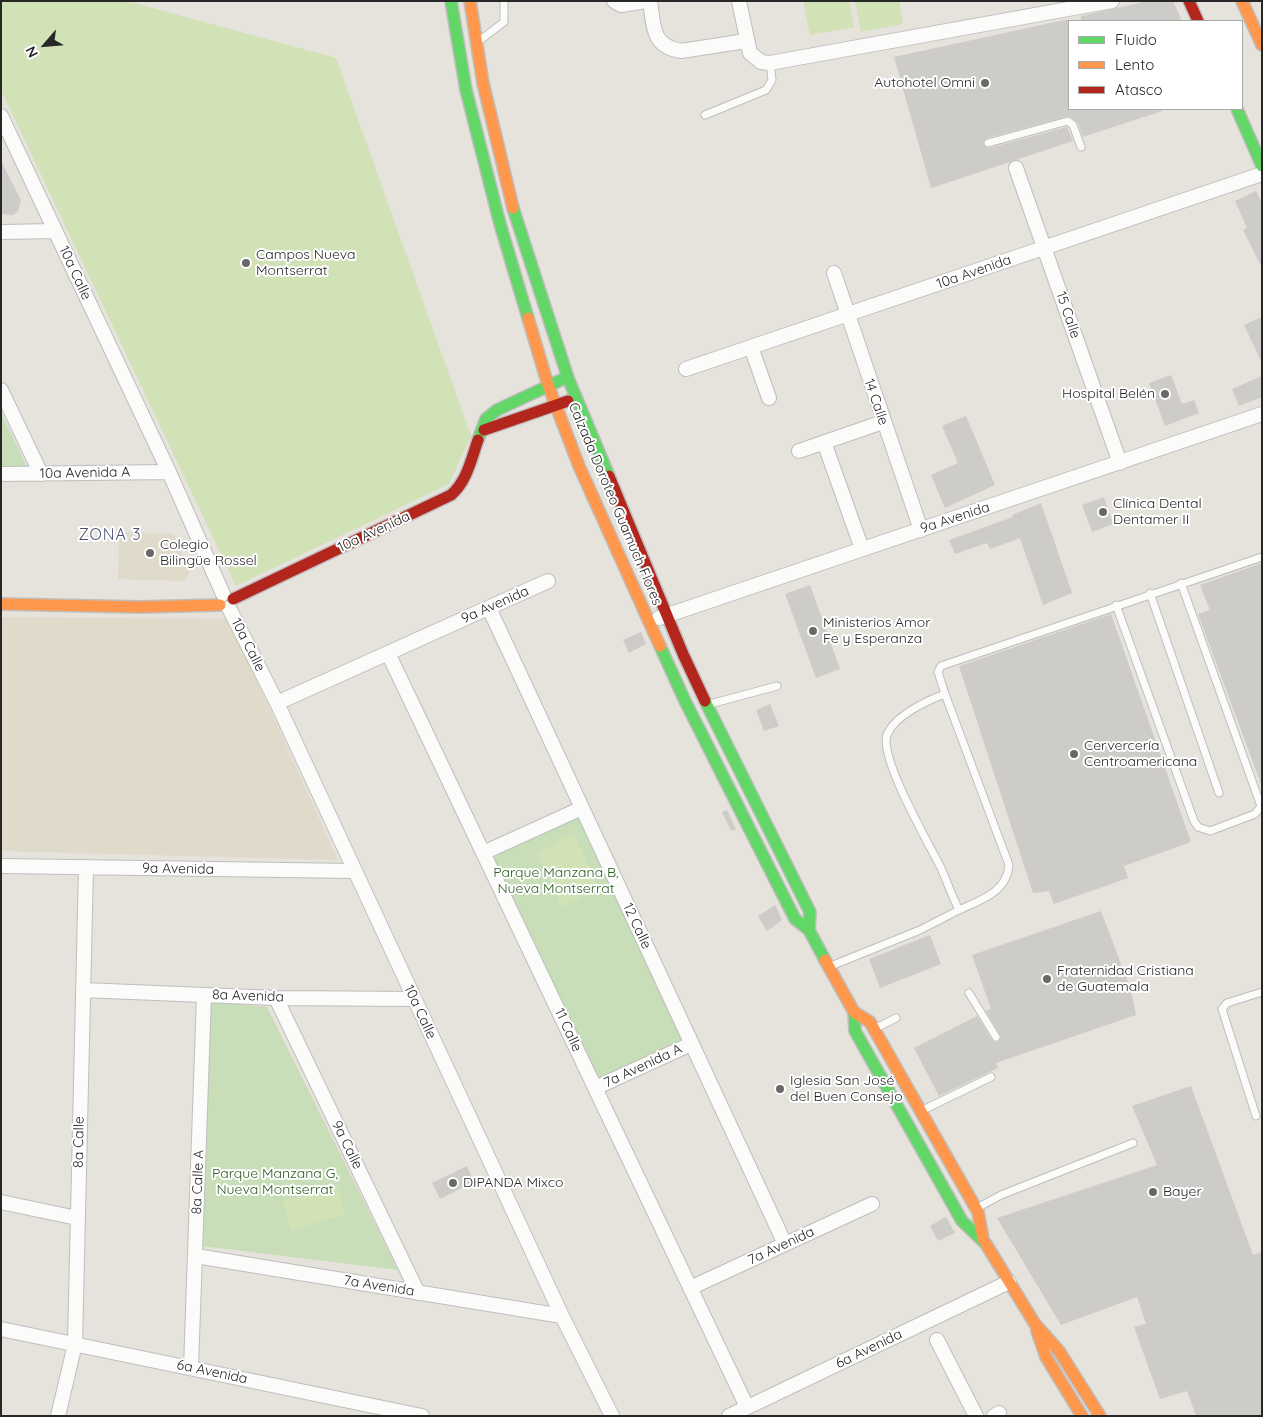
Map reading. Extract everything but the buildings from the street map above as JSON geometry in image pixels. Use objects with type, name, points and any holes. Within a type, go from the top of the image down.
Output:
[{"type":"main road","name":"Calzada Doroteo Guamuch Flores","points":[[451,1],[463,72],[500,224],[548,385],[579,466],[685,701],[795,920],[809,930],[830,966],[854,1012],[854,1031],[912,1135],[962,1221],[983,1239],[1035,1324],[1059,1351],[1100,1416]]},
{"type":"main road","name":"Calzada Doroteo Guamuch Flores","points":[[470,1],[481,70],[516,220],[568,378],[683,654],[810,912],[809,930]]},
{"type":"main road","points":[[1189,1],[1198,20]]},
{"type":"main road","points":[[1242,1],[1262,46]]},
{"type":"main road","points":[[463,72],[481,70]]},
{"type":"main road","points":[[1237,110],[1262,166]]},
{"type":"main road","name":"10a Avenida","points":[[1,604],[192,606],[225,601],[451,496],[464,479],[486,419],[497,410],[548,385],[568,378]]},
{"type":"main road","points":[[480,432],[489,427],[576,399]]},
{"type":"main road","name":"Calzada Doroteo Guamuch Flores","points":[[854,1012],[870,1022],[976,1208],[983,1239]]},
{"type":"main road","name":"Calzada Doroteo Guamuch Flores","points":[[1035,1324],[1046,1357],[1082,1416]]},
{"type":"street","points":[[614,1],[621,5],[646,1]]},
{"type":"street","points":[[650,1],[656,37],[663,45],[672,50],[681,51],[746,41]]},
{"type":"street","points":[[739,1],[750,53],[761,62],[770,63],[1112,1]]},
{"type":"street","name":"10a Calle","points":[[1,116],[169,472],[225,601],[277,703],[562,1316],[612,1416]]},
{"type":"street","name":"15 Calle","points":[[1016,168],[1120,463]]},
{"type":"street","name":"10a Avenida","points":[[686,369],[1262,174]]},
{"type":"street","points":[[1,232],[56,232]]},
{"type":"street","name":"14 Calle","points":[[834,273],[921,530]]},
{"type":"street","points":[[751,347],[769,398]]},
{"type":"street","points":[[1,390],[41,474]]},
{"type":"street","name":"9a Avenida","points":[[649,622],[667,614],[1262,414]]},
{"type":"street","points":[[799,451],[883,422]]},
{"type":"street","points":[[824,442],[862,549]]},
{"type":"street","name":"10a Avenida A","points":[[1,474],[169,472]]},
{"type":"street","name":"9a Avenida","points":[[277,703],[548,581]]},
{"type":"street","name":"12 Calle","points":[[489,608],[785,1244]]},
{"type":"street","name":"11 Calle","points":[[388,653],[747,1407]]},
{"type":"street","points":[[483,853],[582,808]]},
{"type":"street","name":"9a Avenida","points":[[1,866],[355,871]]},
{"type":"street","name":"8a Calle","points":[[58,1416],[74,1344],[86,867]]},
{"type":"street","name":"8a Avenida","points":[[83,990],[276,998],[414,999]]},
{"type":"street","name":"8a Calle A","points":[[192,1368],[204,995]]},
{"type":"street","name":"9a Calle","points":[[276,998],[418,1292]]},
{"type":"street","name":"7a Avenida A","points":[[595,1088],[692,1044]]},
{"type":"street","points":[[1,1202],[78,1218]]},
{"type":"street","name":"7a Avenida","points":[[690,1288],[872,1204]]},
{"type":"street","name":"7a Avenida","points":[[196,1256],[562,1316]]},
{"type":"street","name":"6a Avenida","points":[[729,1416],[1009,1282]]},
{"type":"street","name":"6a Avenida","points":[[1,1329],[422,1416]]},
{"type":"street","points":[[937,1340],[976,1416]]},
{"type":"lane","points":[[476,43],[504,22],[504,1]]},
{"type":"lane","points":[[705,115],[766,90],[772,80],[770,63]]},
{"type":"lane","points":[[988,143],[1068,121],[1073,125],[1081,147]]},
{"type":"lane","points":[[830,966],[920,930],[991,895],[1008,875],[1009,865],[945,694],[938,672],[941,666],[1150,593],[1262,557]]},
{"type":"lane","points":[[1116,605],[1194,821],[1198,827],[1210,830],[1255,814],[1261,806],[1181,583]]},
{"type":"lane","points":[[1150,593],[1219,793]]},
{"type":"lane","points":[[707,705],[777,686]]},
{"type":"lane","points":[[945,694],[922,702],[895,725],[887,735],[888,752],[910,808],[959,910]]},
{"type":"lane","points":[[1256,1116],[1222,1009],[1228,1003],[1262,992]]},
{"type":"lane","points":[[969,993],[996,1037]]},
{"type":"lane","points":[[874,1029],[896,1018]]},
{"type":"lane","points":[[920,1111],[991,1077]]},
{"type":"lane","points":[[976,1208],[1001,1194],[1133,1143]]},
{"type":"shaded area","name":"Colegio Bilingüe Rossel","points":[[119,532],[174,534],[189,572],[188,576],[183,581],[118,579]]},
{"type":"shaded area","points":[[1,617],[229,619],[338,860],[1,851]]},
{"type":"green space","name":"Campos Nueva Montserrat","points":[[1,1],[127,1],[336,58],[471,436],[449,484],[236,586],[1,90]]},
{"type":"green space","points":[[803,1],[849,1],[854,27],[810,35]]},
{"type":"green space","points":[[855,1],[899,1],[903,24],[861,32]]},
{"type":"green space","points":[[1,413],[27,466],[1,466]]},
{"type":"green space","name":"Parque Manzana B, Nueva Montserrat","points":[[579,813],[685,1041],[597,1082],[489,854]]},
{"type":"green space","points":[[574,834],[600,889],[562,907],[537,853]]},
{"type":"green space","name":"Parque Manzana G, Nueva Montserrat","points":[[206,1001],[267,1007],[398,1270],[202,1246]]},
{"type":"green space","points":[[337,1187],[345,1215],[291,1230],[282,1201]]},
{"type":"traffic: fast","points":[[451,1],[466,90],[500,224],[528,318]]},
{"type":"traffic: fast","points":[[1237,110],[1262,166]]},
{"type":"traffic: fast","points":[[513,208],[568,378],[609,476]]},
{"type":"traffic: fast","points":[[478,440],[486,419],[497,410],[561,380]]},
{"type":"traffic: fast","points":[[660,646],[685,701],[795,919],[809,930],[825,960]]},
{"type":"traffic: fast","points":[[705,701],[810,912],[809,930]]},
{"type":"traffic: fast","points":[[854,1012],[855,1031],[962,1221],[986,1244]]},
{"type":"traffic: slow","points":[[470,1],[483,83],[513,208]]},
{"type":"traffic: slow","points":[[1242,1],[1262,45]]},
{"type":"traffic: slow","points":[[528,318],[548,385],[579,466],[660,646]]},
{"type":"traffic: slow","points":[[1,604],[140,607],[220,605]]},
{"type":"traffic: slow","points":[[825,960],[854,1012],[870,1022],[978,1212],[983,1239]]},
{"type":"traffic: slow","points":[[986,1244],[1035,1324],[1059,1351],[1100,1416]]},
{"type":"traffic: slow","points":[[1037,1331],[1046,1357],[1082,1416]]},
{"type":"traffic: jam","points":[[1189,1],[1198,20]]},
{"type":"traffic: jam","points":[[484,430],[568,401]]},
{"type":"traffic: jam","points":[[233,599],[451,495],[465,477],[478,440]]},
{"type":"traffic: jam","points":[[609,476],[683,654],[705,701]]},
{"type":"place","name":"Autohotel Omni","points":[[985,83]]},
{"type":"place","name":"Campos Nueva Montserrat","points":[[246,263]]},
{"type":"place","name":"Hospital Belén","points":[[1165,394]]},
{"type":"place","name":"Clínica Dental Dentamer II","points":[[1103,512]]},
{"type":"place","name":"Colegio Bilingüe Rossel","points":[[150,553]]},
{"type":"place","name":"Ministerios Amor Fe y Esperanza","points":[[813,631]]},
{"type":"place","name":"Cervercería Centroamericana","points":[[1074,754]]},
{"type":"place","name":"Fraternidad Cristiana de Guatemala","points":[[1047,979]]},
{"type":"place","name":"Iglesia San José del Buen Consejo","points":[[780,1089]]},
{"type":"place","name":"DIPANDA Mixco","points":[[453,1183]]},
{"type":"place","name":"Bayer","points":[[1153,1192]]},
{"type":"district","name":"ZONA 3","points":[[110,535]]}]
